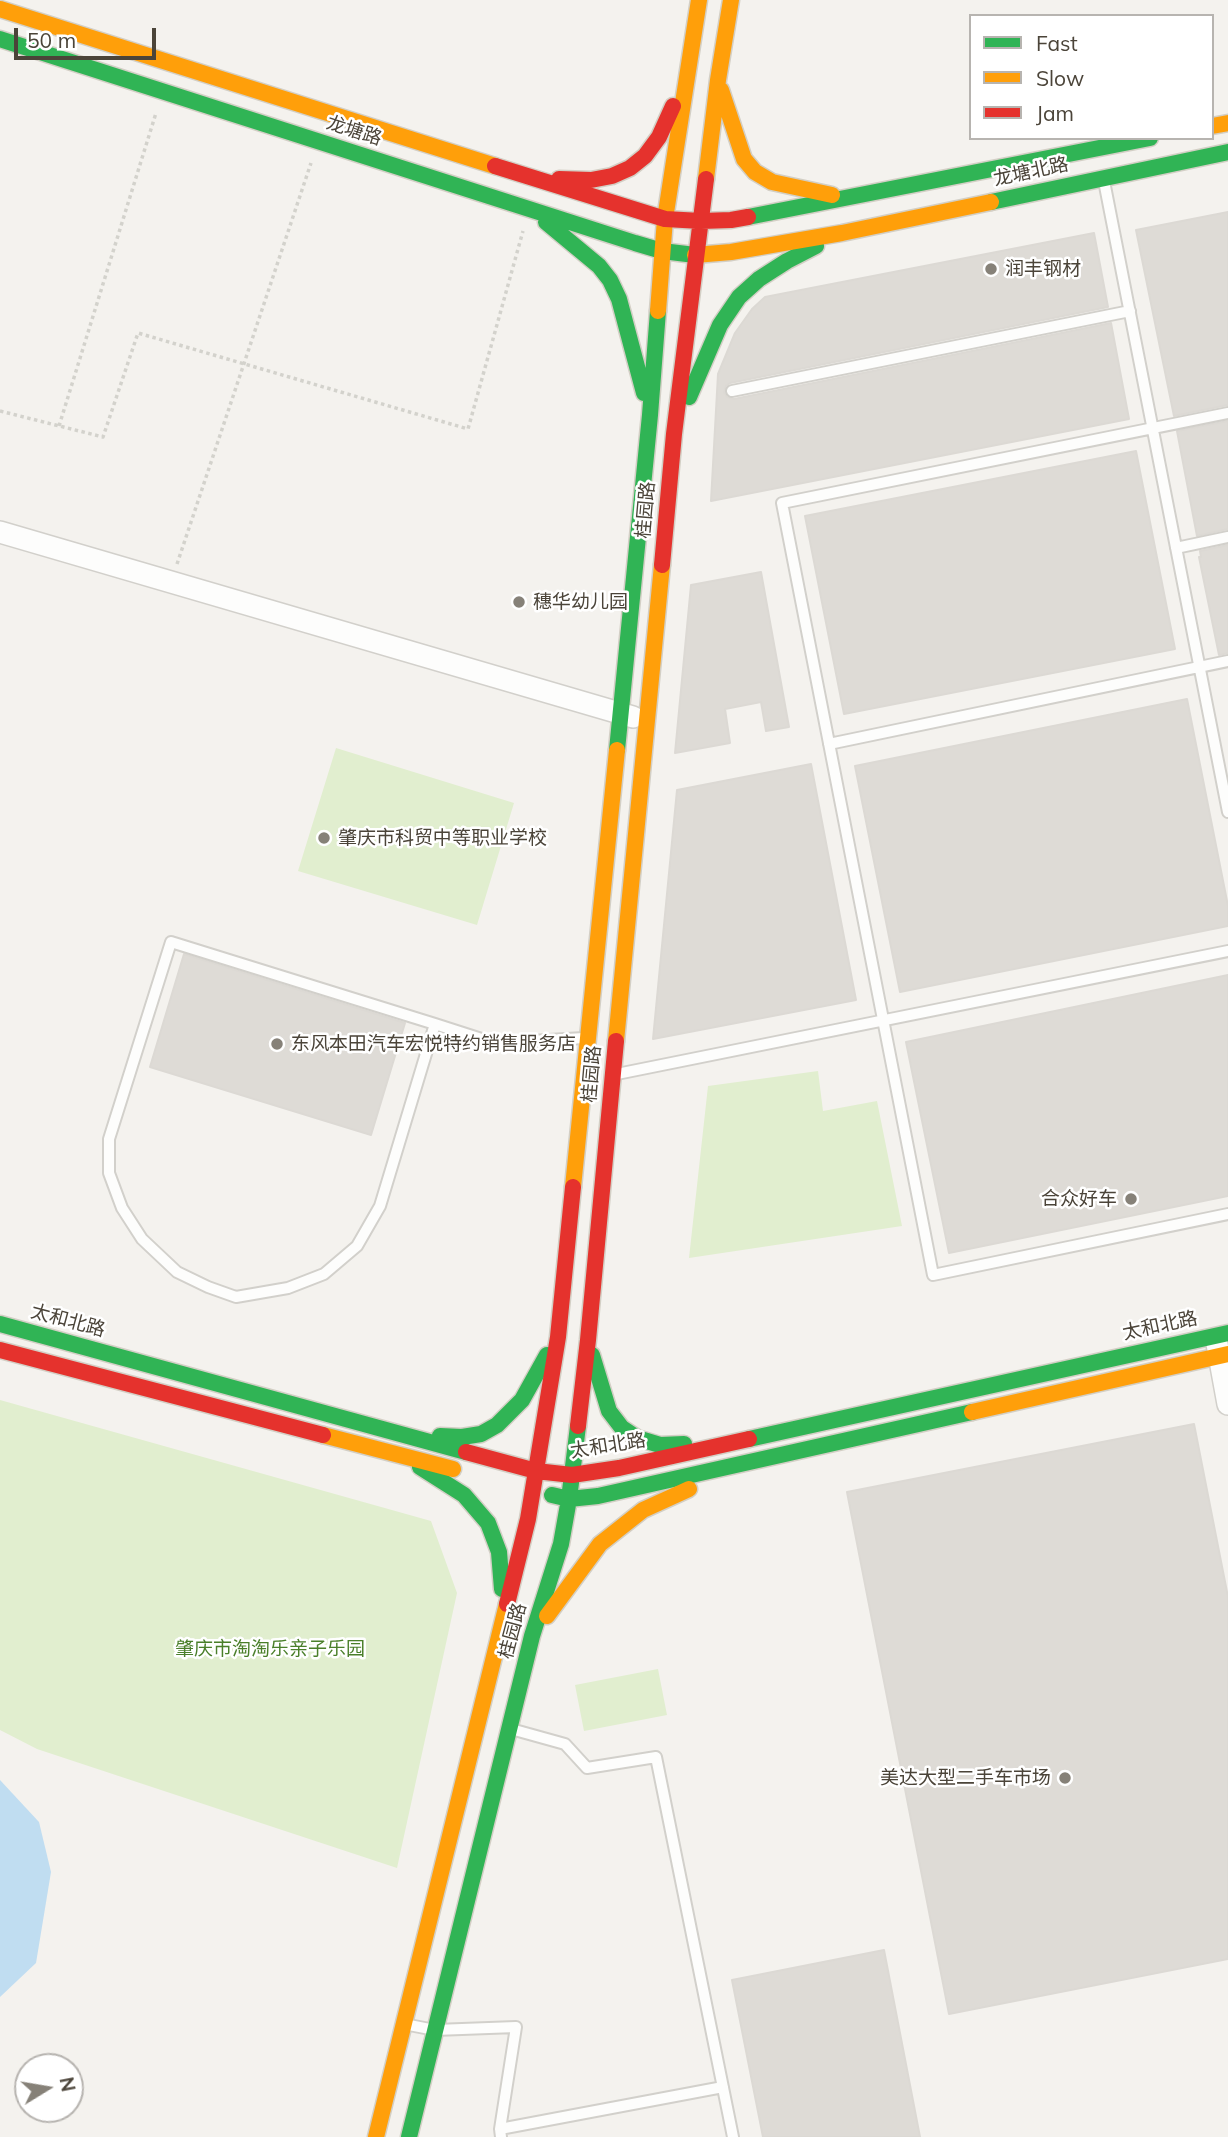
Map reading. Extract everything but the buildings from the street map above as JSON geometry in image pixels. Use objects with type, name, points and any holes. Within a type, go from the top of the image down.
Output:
[{"type":"main road","points":[[376,2137],[528,1519],[527,1488],[536,1471],[558,1337],[650,415],[665,219],[699,0]]},
{"type":"main road","name":"桂园路","points":[[409,2137],[532,1636],[561,1544],[569,1499],[588,1340],[674,434],[718,80],[731,0]]},
{"type":"main road","name":"龙塘北路","points":[[0,9],[665,219],[731,220],[1140,140]]},
{"type":"main road","name":"龙塘路","points":[[0,39],[662,251],[696,255],[730,252],[842,233]]},
{"type":"main road","points":[[530,178],[592,180],[612,176],[630,168],[645,156],[659,136],[687,77]]},
{"type":"main road","points":[[718,80],[739,147],[744,159],[755,172],[772,182],[846,198]]},
{"type":"main road","name":"龙塘北路","points":[[842,233],[1228,152]]},
{"type":"main road","points":[[529,209],[578,247],[610,280],[619,299],[650,415]]},
{"type":"main road","points":[[674,434],[720,325],[739,298],[759,279],[787,261],[842,233]]},
{"type":"main road","name":"太和北路","points":[[0,1324],[536,1471],[572,1475],[1223,1345]]},
{"type":"main road","points":[[396,1432],[462,1437],[481,1434],[497,1425],[522,1400],[558,1337]]},
{"type":"main road","points":[[588,1340],[609,1411],[622,1428],[638,1438],[660,1445],[730,1443]]},
{"type":"main road","points":[[527,1488],[569,1499],[598,1496],[712,1471],[1223,1345]]},
{"type":"main road","points":[[0,1350],[468,1472]]},
{"type":"main road","points":[[402,1456],[464,1495],[488,1523],[499,1552],[502,1571],[500,1625]]},
{"type":"main road","points":[[532,1636],[600,1544],[643,1510],[694,1487],[712,1471]]},
{"type":"street","points":[[0,532],[647,721]]},
{"type":"street","points":[[1223,1345],[1228,1404]]},
{"type":"lane","points":[[1104,178],[1228,812]]},
{"type":"lane","points":[[732,391],[1130,311]]},
{"type":"lane","points":[[1228,413],[782,503],[933,1275],[1228,1214]]},
{"type":"lane","points":[[1176,548],[1228,537]]},
{"type":"lane","points":[[829,744],[1228,661]]},
{"type":"lane","points":[[435,1024],[380,1206],[357,1246],[324,1274],[288,1288],[236,1297],[177,1272],[142,1239],[122,1208],[109,1173],[109,1139],[171,942],[494,1042],[587,1038]]},
{"type":"lane","points":[[613,1075],[1228,951]]},
{"type":"lane","points":[[510,1728],[565,1744],[587,1768],[656,1757],[733,2137]]},
{"type":"lane","points":[[404,2024],[436,2030],[516,2026],[500,2133],[723,2087]]},
{"type":"path","points":[[60,426],[163,92]]},
{"type":"path","points":[[171,582],[319,141]]},
{"type":"path","points":[[0,411],[103,437],[138,333],[468,429],[529,209]]},
{"type":"green space","points":[[336,748],[514,803],[477,925],[298,871]]},
{"type":"green space","points":[[818,1071],[823,1111],[877,1101],[902,1226],[689,1258],[708,1086]]},
{"type":"green space","name":"肇庆市淘淘乐亲子乐园","points":[[0,1400],[431,1521],[457,1593],[397,1868],[37,1749],[0,1730]]},
{"type":"green space","points":[[658,1669],[667,1715],[584,1731],[575,1685]]},
{"type":"water","points":[[0,1780],[39,1822],[51,1872],[36,1963],[0,1997]]},
{"type":"traffic: fast","points":[[0,39],[635,243],[662,251],[695,255]]},
{"type":"traffic: fast","points":[[748,217],[1140,140]]},
{"type":"traffic: fast","points":[[991,202],[1228,152]]},
{"type":"traffic: fast","points":[[546,222],[599,266],[610,280],[619,299],[644,393]]},
{"type":"traffic: fast","points":[[689,397],[720,325],[739,297],[759,279],[816,246]]},
{"type":"traffic: fast","points":[[617,750],[658,311]]},
{"type":"traffic: fast","points":[[0,1324],[466,1452]]},
{"type":"traffic: fast","points":[[749,1439],[1228,1333]]},
{"type":"traffic: fast","points":[[440,1436],[481,1434],[497,1425],[522,1400],[547,1355]]},
{"type":"traffic: fast","points":[[592,1355],[609,1411],[622,1428],[637,1438],[660,1445],[684,1444]]},
{"type":"traffic: fast","points":[[552,1495],[569,1499],[598,1496],[972,1412]]},
{"type":"traffic: fast","points":[[409,2137],[532,1636],[561,1544],[578,1426]]},
{"type":"traffic: fast","points":[[420,1467],[464,1495],[488,1523],[499,1552],[502,1589]]},
{"type":"traffic: slow","points":[[658,311],[665,219],[699,0]]},
{"type":"traffic: slow","points":[[706,179],[731,0]]},
{"type":"traffic: slow","points":[[0,9],[495,166]]},
{"type":"traffic: slow","points":[[721,90],[744,159],[755,172],[772,182],[832,195]]},
{"type":"traffic: slow","points":[[1214,126],[1228,123]]},
{"type":"traffic: slow","points":[[695,255],[731,252],[842,233],[991,202]]},
{"type":"traffic: slow","points":[[616,1041],[662,565]]},
{"type":"traffic: slow","points":[[573,1187],[617,750]]},
{"type":"traffic: slow","points":[[972,1412],[1228,1354]]},
{"type":"traffic: slow","points":[[323,1435],[453,1469]]},
{"type":"traffic: slow","points":[[547,1616],[600,1544],[643,1510],[689,1489]]},
{"type":"traffic: slow","points":[[376,2137],[507,1604]]},
{"type":"traffic: jam","points":[[559,179],[591,180],[612,176],[630,168],[645,156],[659,137],[673,106]]},
{"type":"traffic: jam","points":[[495,166],[665,219],[701,221],[748,217]]},
{"type":"traffic: jam","points":[[662,565],[674,434],[706,179]]},
{"type":"traffic: jam","points":[[578,1426],[616,1041]]},
{"type":"traffic: jam","points":[[507,1604],[528,1519],[558,1337],[573,1187]]},
{"type":"traffic: jam","points":[[0,1350],[323,1435]]},
{"type":"traffic: jam","points":[[466,1452],[536,1471],[572,1475],[619,1468],[749,1439]]},
{"type":"place","name":"润丰钢材","points":[[991,269]]},
{"type":"place","name":"穗华幼儿园","points":[[519,602]]},
{"type":"place","name":"肇庆市科贸中等职业学校","points":[[324,838]]},
{"type":"place","name":"东风本田汽车宏悦特约销售服务店","points":[[277,1044]]},
{"type":"place","name":"合众好车","points":[[1131,1199]]},
{"type":"place","name":"美达大型二手车市场","points":[[1065,1778]]}]
